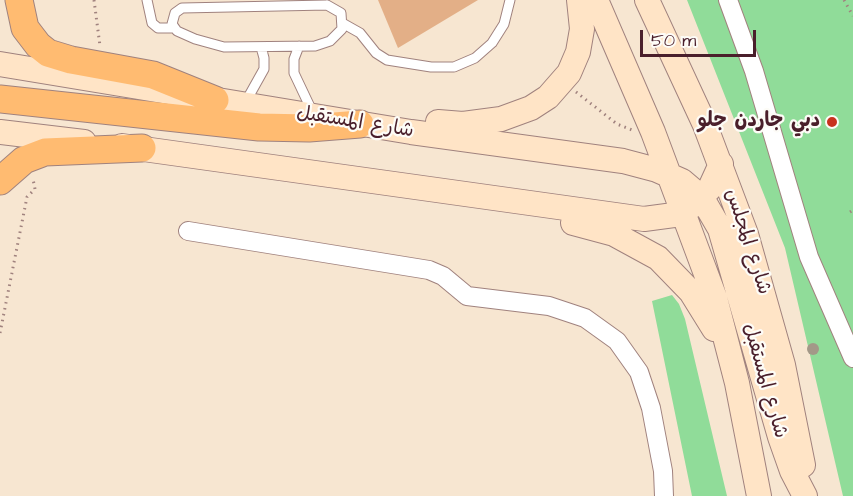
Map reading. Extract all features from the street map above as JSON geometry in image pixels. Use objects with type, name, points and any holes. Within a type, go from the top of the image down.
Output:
[{"type":"main road","points":[[19,0],[25,28],[38,45],[48,53],[71,60],[153,75],[214,100]]},
{"type":"main road","points":[[0,99],[259,127],[309,128],[409,120],[476,123],[520,113],[540,103],[562,82],[574,63],[581,40],[582,17],[579,0]]},
{"type":"main road","points":[[596,0],[670,175],[693,205],[737,383],[759,496]]},
{"type":"main road","name":"شارع المجلس","points":[[647,0],[721,164],[749,243],[773,324],[792,406],[807,496]]},
{"type":"main road","name":"شارع المستقبل","points":[[0,64],[360,124],[623,161],[670,175]]},
{"type":"main road","points":[[0,132],[142,148],[644,219],[664,218],[693,205],[717,176],[721,164]]},
{"type":"main road","points":[[0,181],[24,160],[45,152],[142,148]]},
{"type":"main road","points":[[489,197],[518,213],[583,225],[614,234],[658,258],[681,279],[700,305],[737,383]]},
{"type":"main road","name":"شارع المستقبل","points":[[693,205],[720,229],[780,437],[792,471],[807,496]]},
{"type":"street","points":[[728,0],[754,71],[809,257],[853,358]]},
{"type":"street","points":[[188,231],[429,270],[443,276],[466,296],[561,309],[591,321],[607,332],[625,350],[645,384],[663,471],[664,496]]},
{"type":"lane","points":[[147,0],[152,23],[158,28],[174,28],[209,44],[261,48],[325,44],[339,34],[344,24],[341,13],[332,6],[182,8],[173,16],[174,28]]},
{"type":"lane","points":[[344,24],[360,33],[376,53],[387,60],[431,67],[454,66],[475,58],[492,43],[504,24],[510,0]]},
{"type":"lane","points":[[520,113],[549,89],[563,64],[571,34],[569,0]]},
{"type":"lane","points":[[299,46],[294,59],[294,73],[314,116]]},
{"type":"lane","points":[[244,105],[264,69],[261,48]]},
{"type":"path","points":[[94,0],[100,49]]},
{"type":"path","points":[[844,0],[853,16]]},
{"type":"path","points":[[562,82],[617,124],[637,133]]},
{"type":"path","points":[[0,333],[27,197],[35,189],[30,172]]},
{"type":"green space","points":[[687,0],[853,0],[853,496],[843,496],[785,248]]},
{"type":"green space","points":[[672,295],[679,304],[685,319],[727,496],[692,496],[652,301]]},
{"type":"building","points":[[378,0],[478,0],[398,48]]},
{"type":"place","name":"دبي جاردن جلو","points":[[832,122]]}]
